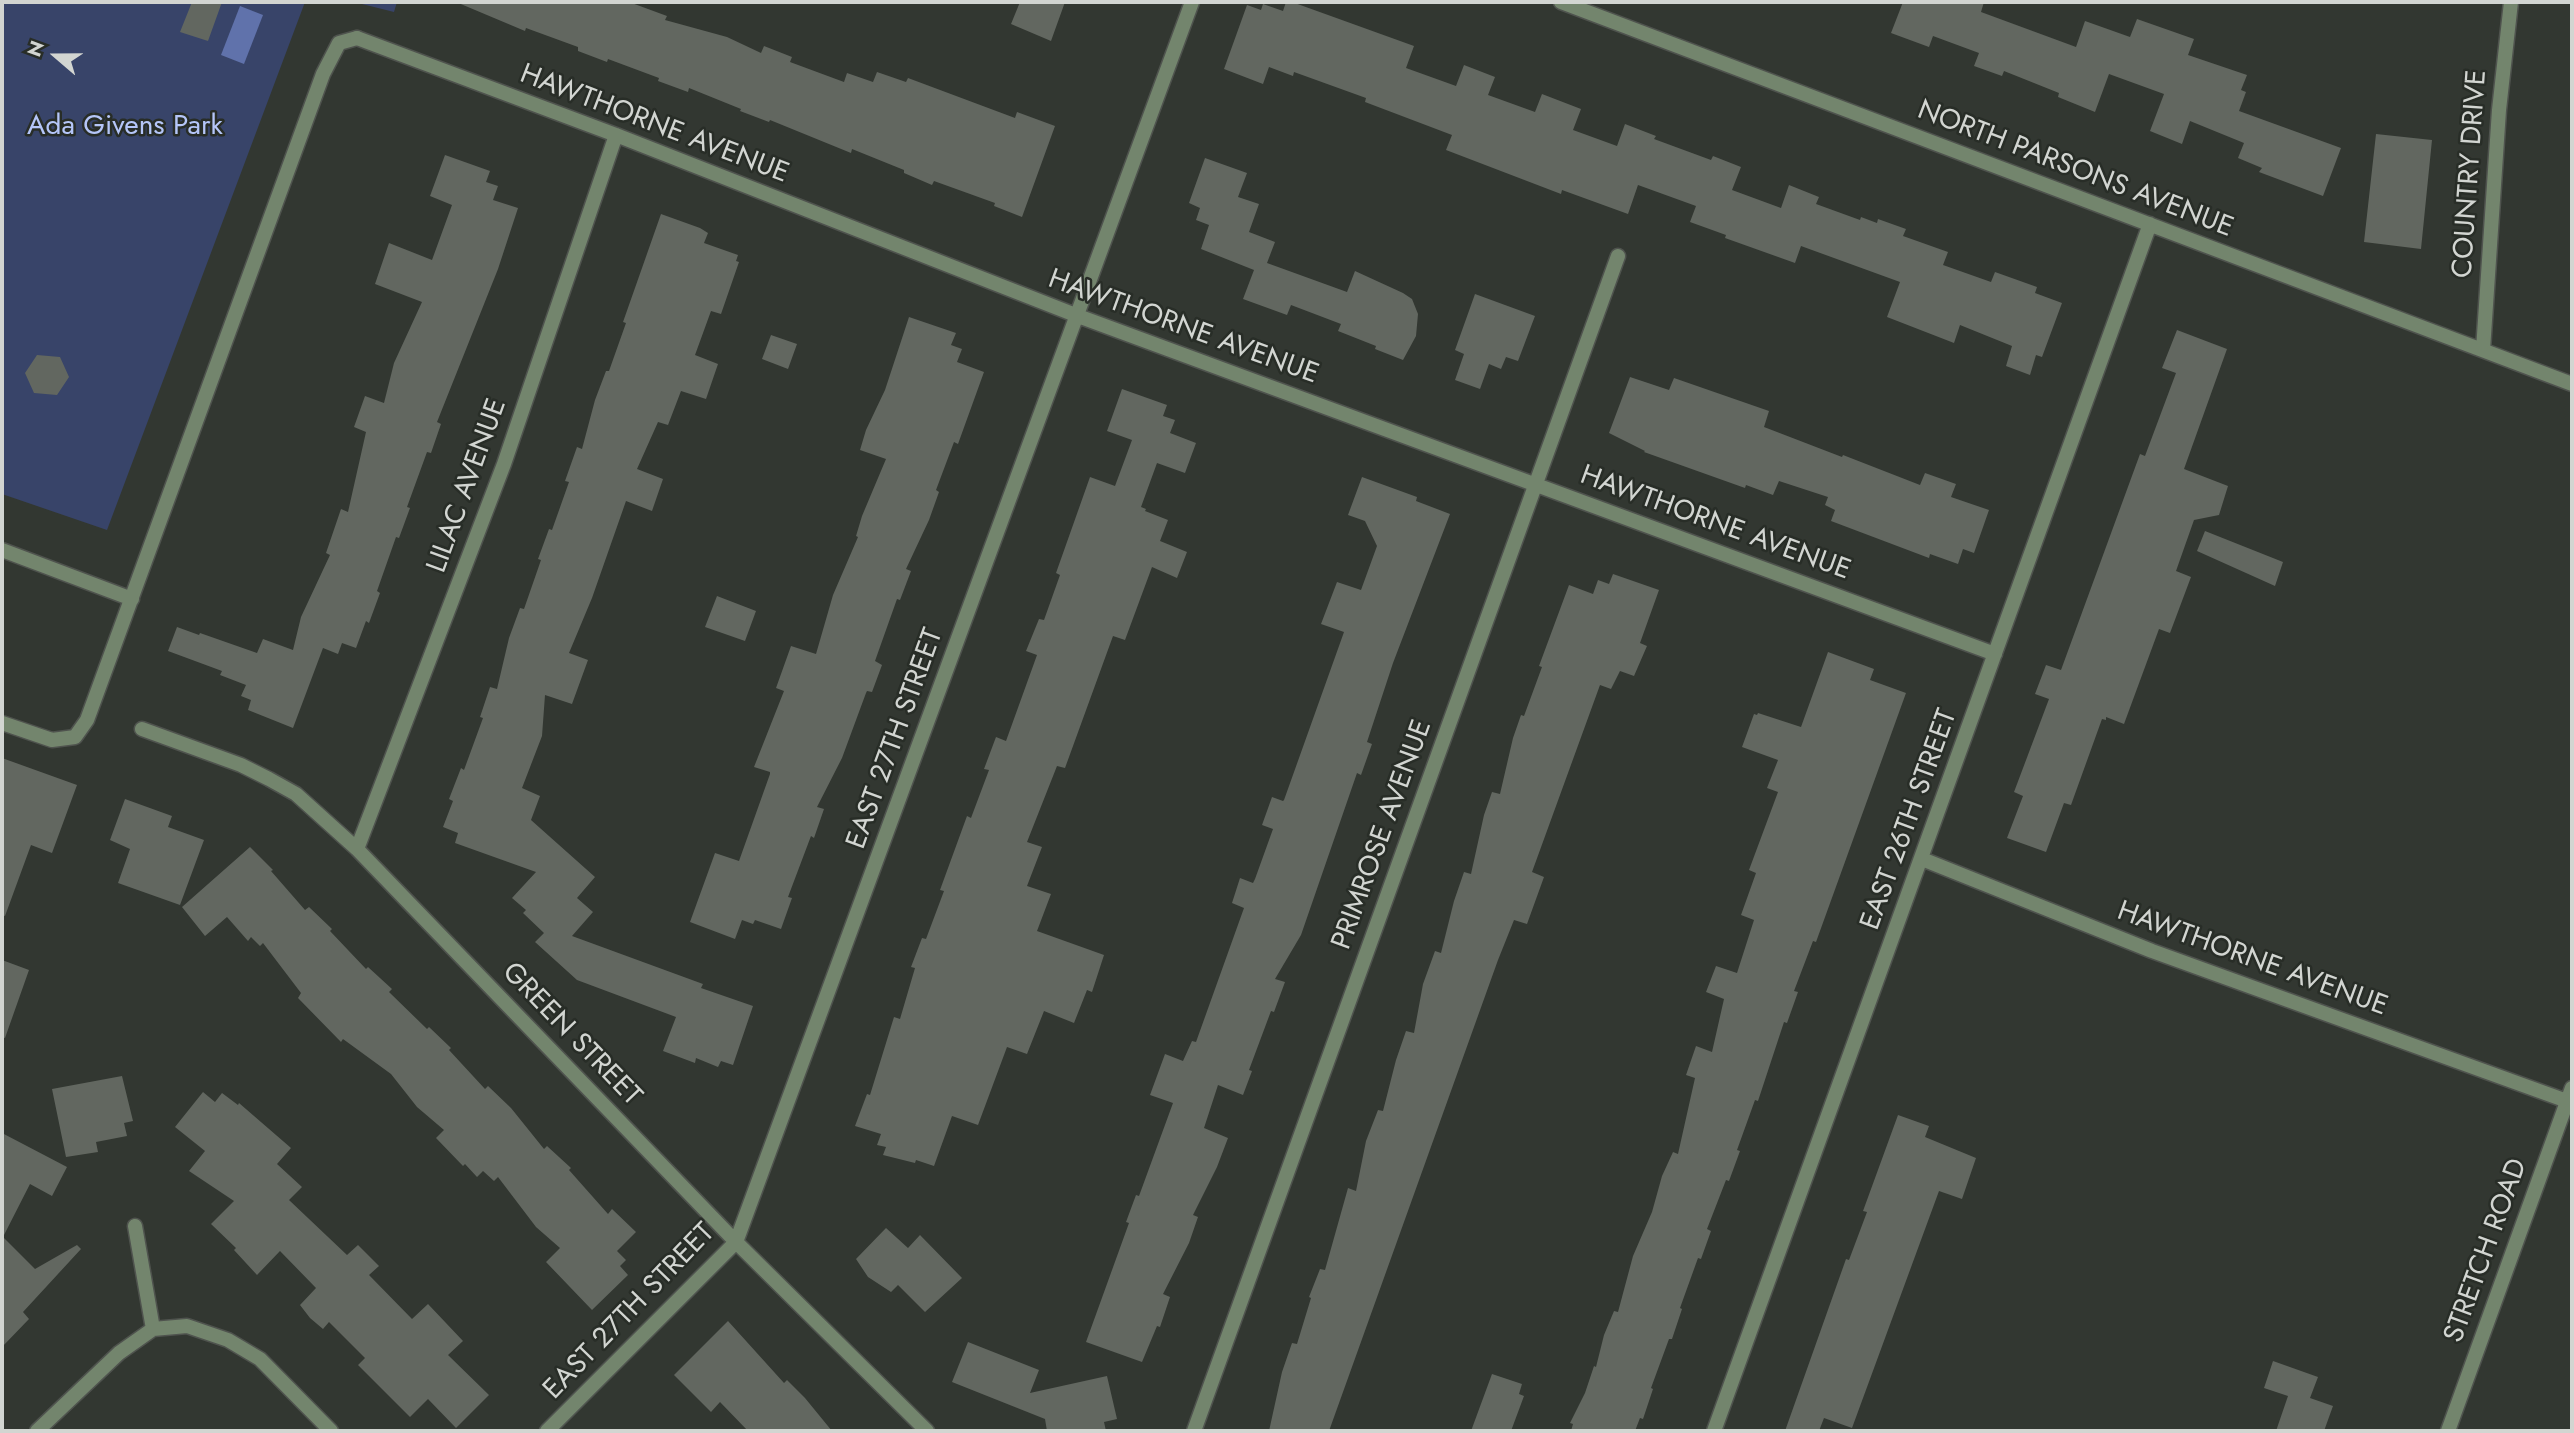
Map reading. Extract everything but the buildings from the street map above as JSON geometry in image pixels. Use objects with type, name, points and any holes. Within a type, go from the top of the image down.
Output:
[{"type":"street","name":"EAST 27TH STREET","points":[[547,1431],[736,1242],[1192,2]]},
{"type":"street","name":"NORTH PARSONS AVENUE","points":[[1561,2],[2572,384]]},
{"type":"street","name":"COUNTRY DRIVE","points":[[2483,350],[2499,110],[2511,2]]},
{"type":"street","name":"HAWTHORNE AVENUE","points":[[132,599],[323,74],[339,43],[357,38],[616,135],[1078,316],[1995,654]]},
{"type":"street","name":"LILAC AVENUE","points":[[357,849],[504,464],[616,135]]},
{"type":"street","name":"EAST 26TH STREET","points":[[1714,1431],[2150,224]]},
{"type":"street","name":"PRIMROSE AVENUE","points":[[1194,1431],[1618,256]]},
{"type":"street","points":[[2,550],[132,599],[87,720],[75,737],[52,740],[2,723]]},
{"type":"street","name":"GREEN STREET","points":[[142,729],[241,765],[296,794],[357,849],[736,1242],[927,1431]]},
{"type":"street","name":"HAWTHORNE AVENUE","points":[[1922,859],[2152,951],[2570,1095]]},
{"type":"street","name":"STRETCH ROAD","points":[[2448,1431],[2570,1095]]},
{"type":"street","points":[[135,1226],[153,1329]]},
{"type":"street","points":[[37,1431],[119,1353],[153,1329],[187,1326],[228,1340],[260,1359],[331,1431]]},
{"type":"green space","name":"Ada Givens Park","points":[[2,2],[305,2],[107,530],[2,494]]},
{"type":"green space","points":[[354,2],[397,2],[394,12]]},
{"type":"shaded area","points":[[240,6],[263,15],[244,64],[221,55]]}]
